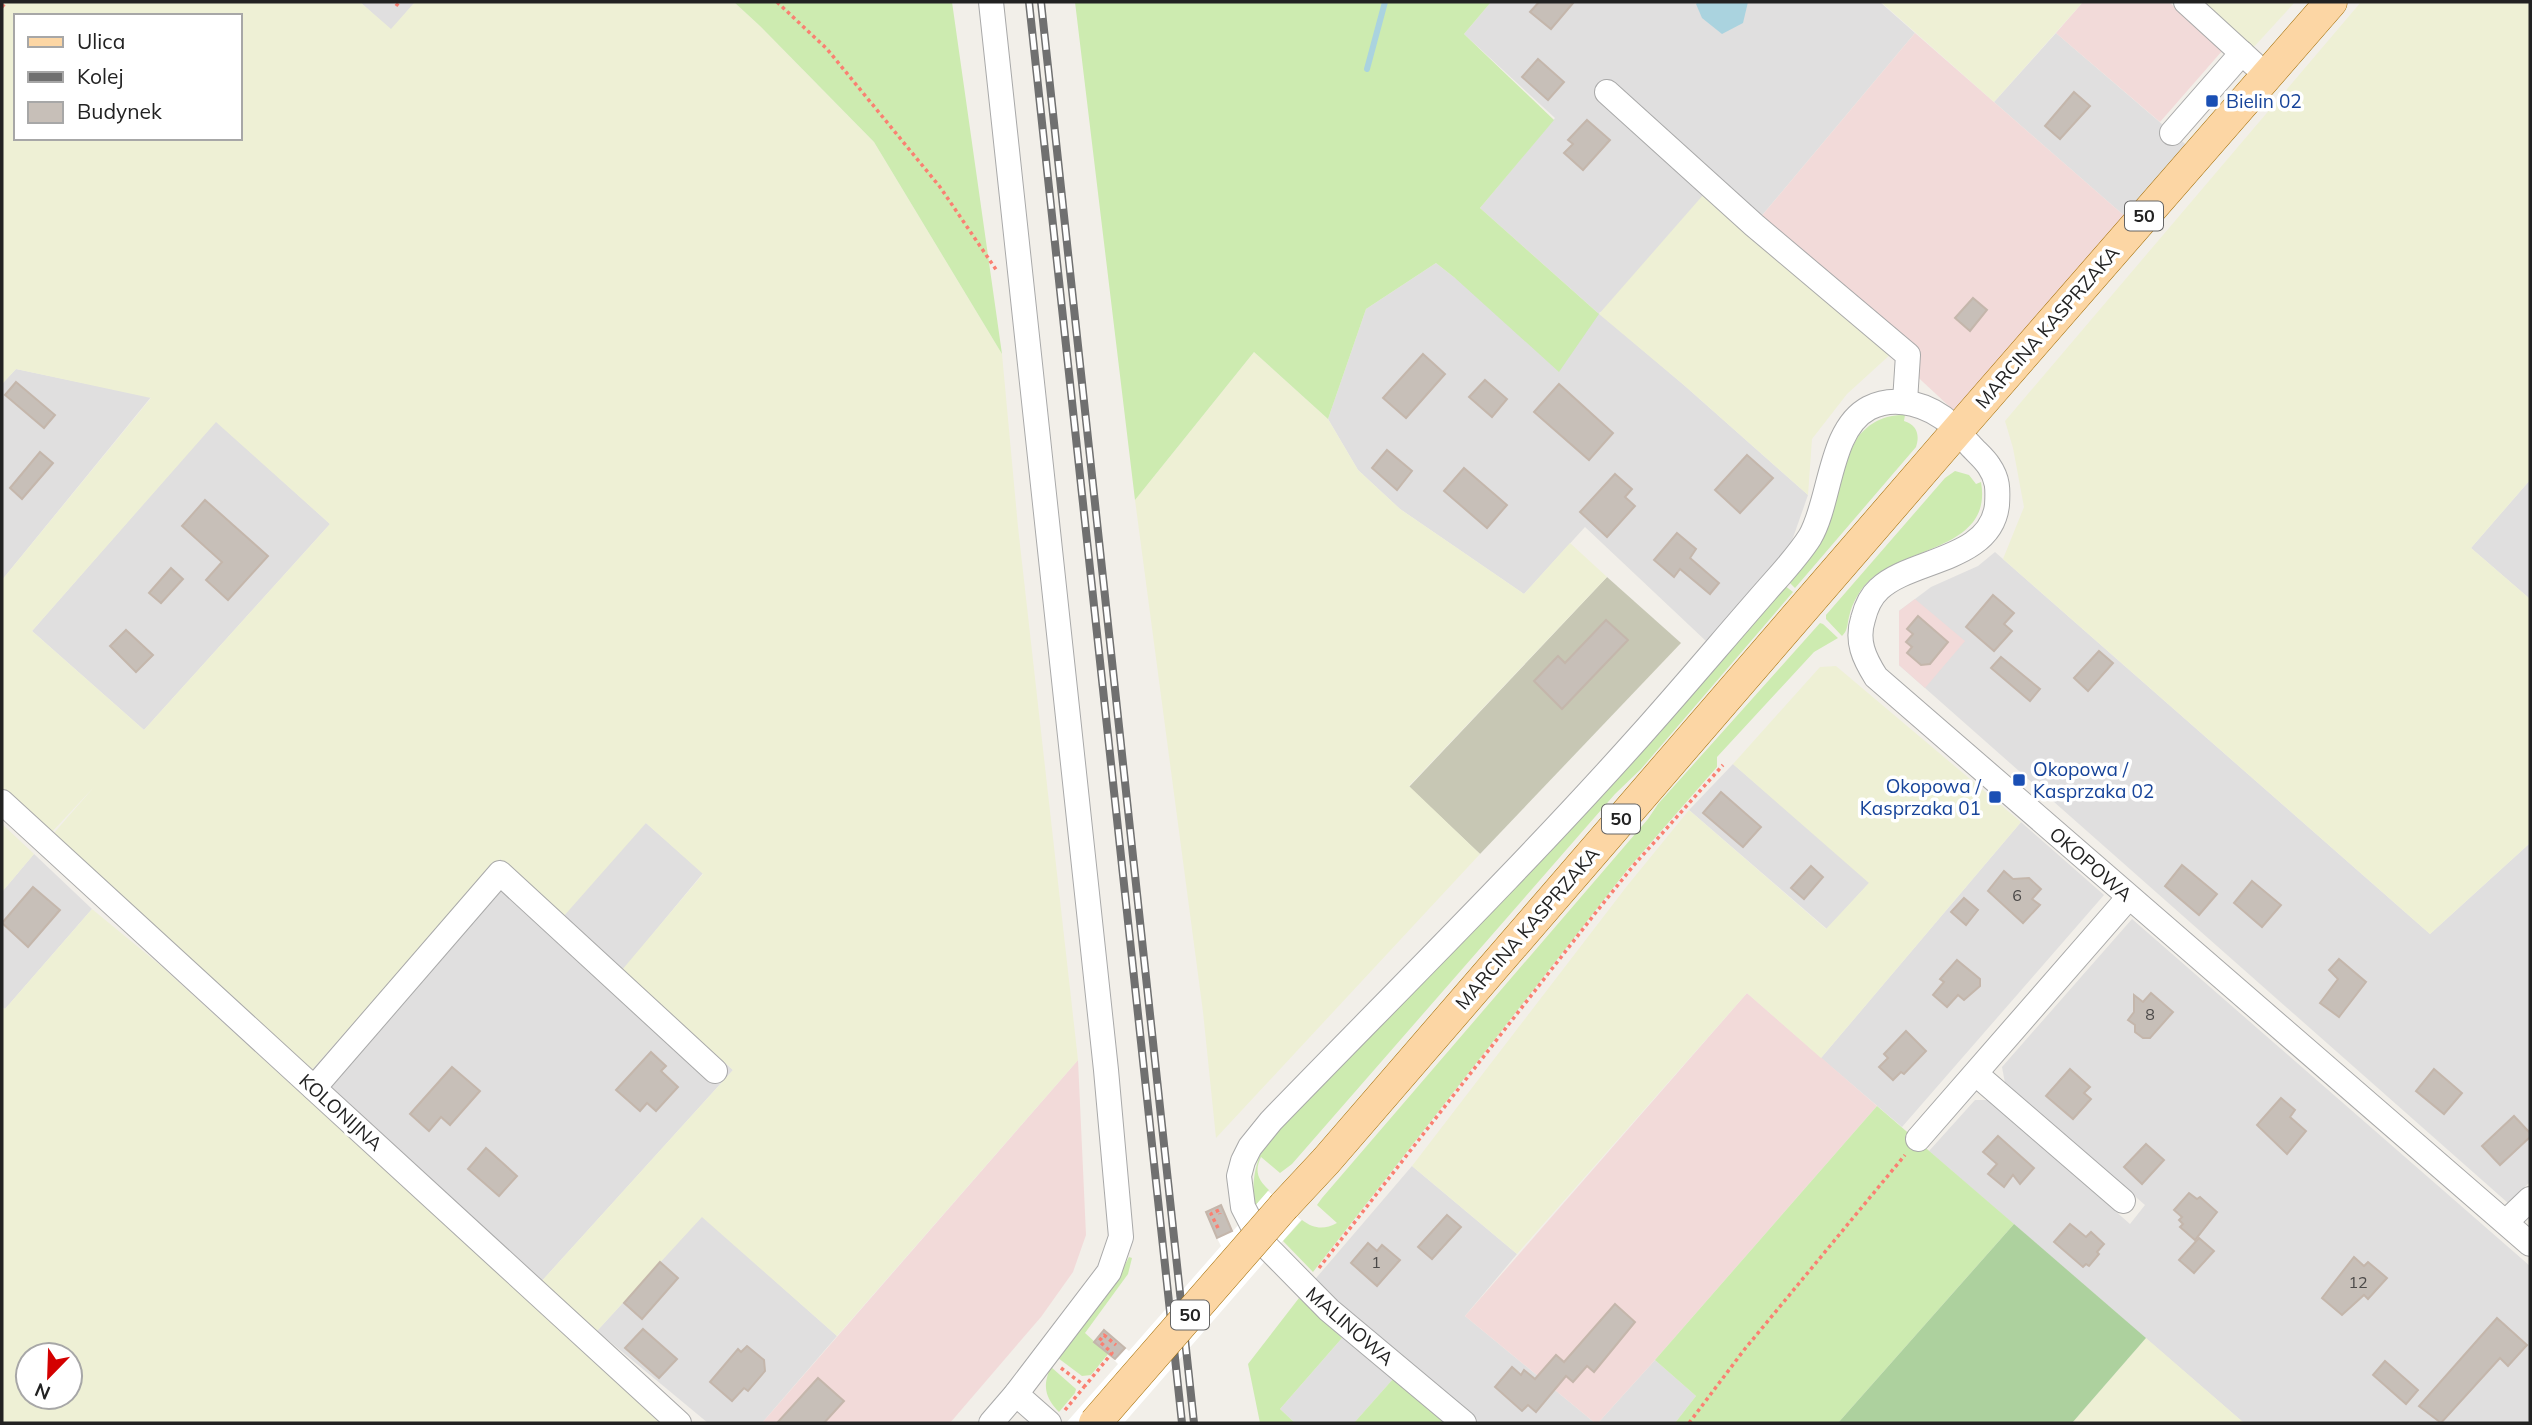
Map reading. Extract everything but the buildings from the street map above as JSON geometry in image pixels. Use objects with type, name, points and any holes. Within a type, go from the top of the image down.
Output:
[{"type":"main road","name":"MARCINA KASPRZAKA","points":[[1072,1422],[1284,1206],[1344,1140],[1956,431],[2332,2]]},
{"type":"street","points":[[991,2],[1106,1070],[1121,1237],[1109,1272],[991,1423]]},
{"type":"street","points":[[2186,2],[2267,76]]},
{"type":"street","points":[[2172,133],[2242,53]]},
{"type":"street","points":[[1607,92],[1754,225],[1908,355],[1905,401],[1952,424],[1956,431]]},
{"type":"street","name":"MALINOWA","points":[[1464,1423],[1329,1310],[1260,1240],[1242,1207],[1239,1176],[1243,1161],[1250,1147],[1271,1121],[1639,738],[1781,574],[1809,539],[1820,515],[1844,434],[1852,424],[1867,409],[1887,401],[1905,401]]},
{"type":"street","name":"OKOPOWA","points":[[1956,431],[1987,464],[1998,484],[1996,511],[1983,534],[1960,552],[1888,582],[1876,591],[1866,606],[1860,628],[1863,655],[1876,677],[2530,1244]]},
{"type":"street","name":"KOLONIJNA","points":[[2,802],[679,1423]]},
{"type":"street","points":[[314,1088],[500,873],[715,1071]]},
{"type":"street","points":[[1918,1139],[2129,897]]},
{"type":"street","points":[[1976,1074],[2123,1201]]},
{"type":"street","points":[[2506,1222],[2530,1199]]},
{"type":"street","points":[[1016,1394],[1072,1422]]},
{"type":"path","points":[[2,6],[6,2]]},
{"type":"path","points":[[396,6],[400,2]]},
{"type":"path","points":[[777,2],[827,49],[932,176],[1000,276]]},
{"type":"path","points":[[1312,1276],[1597,911],[1723,765]]},
{"type":"path","points":[[1689,1423],[1752,1339],[1918,1139]]},
{"type":"path","points":[[1217,1228],[1211,1214],[1219,1210],[1221,1215]]},
{"type":"path","points":[[1072,1422],[1064,1411],[1112,1353],[1099,1341],[1104,1335],[1116,1345]]},
{"type":"path","points":[[1046,1356],[1085,1386]]},
{"type":"shaded area","points":[[2,2],[360,2],[391,29],[415,2],[734,2],[874,142],[1002,354],[1018,527],[1078,1060],[837,1336],[702,1217],[597,1331],[540,1283],[733,1070],[622,970],[703,874],[646,823],[563,917],[500,859],[308,1074],[53,834],[94,787],[51,833],[2,788],[2,580],[151,398],[16,369],[2,384]],"holes":[[[216,422],[330,524],[144,730],[32,631]]]},
{"type":"shaded area","points":[[360,2],[415,2],[391,30]]},
{"type":"shaded area","points":[[1491,2],[1880,2],[1915,33],[1754,225],[1599,313],[1808,495],[1788,552],[1707,642],[1585,527],[1524,594],[1400,509],[1358,470],[1328,419],[1366,309],[1436,263],[1455,278],[1598,313],[1480,208],[1555,118],[1464,34]]},
{"type":"shaded area","points":[[1883,2],[2083,2],[1994,102]]},
{"type":"shaded area","points":[[2083,2],[2169,2],[2222,51],[2160,122],[2056,33]]},
{"type":"shaded area","points":[[2200,2],[2295,2],[2252,49]]},
{"type":"shaded area","points":[[2361,2],[2530,2],[2530,480],[2471,548],[2530,599],[2530,843],[2430,934],[2003,559],[2024,507],[2005,421]]},
{"type":"shaded area","points":[[1915,33],[2136,226],[1965,421],[1754,225]]},
{"type":"shaded area","points":[[2056,33],[2198,155],[2136,226],[1994,102]]},
{"type":"shaded area","points":[[1711,186],[1892,353],[1847,394],[1812,439],[1808,495],[1599,314]]},
{"type":"shaded area","points":[[1254,352],[1328,419],[1358,470],[1400,509],[1524,594],[1570,543],[1607,577],[1409,786],[1480,854],[1216,1138],[1203,1012],[1135,500]]},
{"type":"shaded area","points":[[16,369],[151,397],[2,580],[2,384]]},
{"type":"shaded area","points":[[216,421],[330,524],[144,730],[32,631]]},
{"type":"shaded area","points":[[2530,480],[2530,599],[2471,548]]},
{"type":"shaded area","points":[[1995,552],[2430,934],[2530,843],[2530,1182],[2508,1203],[1899,665],[1899,611],[1931,587],[1978,566]]},
{"type":"shaded area","points":[[1607,577],[1681,643],[1480,854],[1409,787]]},
{"type":"shaded area","points":[[1915,599],[1965,641],[1925,688],[1899,665],[1899,611]]},
{"type":"shaded area","points":[[1836,666],[2021,822],[1821,1058],[1747,993],[1517,1254],[1412,1166],[1627,886],[1689,810],[1826,929],[1869,883],[1733,764],[1820,667]]},
{"type":"shaded area","points":[[1733,764],[1870,882],[1827,929],[1689,810]]},
{"type":"shaded area","points":[[2021,822],[2104,895],[1902,1127],[1821,1058]]},
{"type":"shaded area","points":[[646,823],[703,873],[623,970],[733,1070],[540,1283],[308,1074],[500,859]]},
{"type":"shaded area","points":[[2,824],[34,854],[2,892]]},
{"type":"shaded area","points":[[34,854],[92,909],[5,1009],[2,1007],[2,892]]},
{"type":"shaded area","points":[[92,909],[160,965],[662,1423],[2,1423],[2,1007],[5,1009]]},
{"type":"shaded area","points":[[2132,919],[2530,1266],[2530,1423],[2244,1423],[1929,1151],[1975,1100],[1989,1100],[2130,1224],[2145,1205],[2005,1083],[2002,1067]]},
{"type":"shaded area","points":[[1747,993],[1877,1106],[1655,1360],[1598,1423],[1595,1423],[1465,1316]]},
{"type":"shaded area","points":[[1078,1060],[1086,1235],[1073,1272],[1041,1317],[950,1423],[762,1423]]},
{"type":"shaded area","points":[[1412,1166],[1517,1254],[1465,1316],[1595,1423],[1445,1423],[1393,1379],[1354,1423],[1295,1423],[1280,1409],[1342,1338],[1299,1298]]},
{"type":"shaded area","points":[[702,1216],[837,1336],[762,1423],[708,1423],[597,1331]]},
{"type":"shaded area","points":[[2146,1338],[2244,1423],[2072,1423]]},
{"type":"shaded area","points":[[1655,1360],[1696,1396],[1675,1423],[1598,1423]]},
{"type":"green space","points":[[734,2],[952,2],[1002,354],[874,142]]},
{"type":"green space","points":[[1075,2],[1491,2],[1464,34],[1554,120],[1480,208],[1599,314],[1559,372],[1436,263],[1366,309],[1328,419],[1254,352],[1135,500]]},
{"type":"green space","points":[[1905,415],[1904,421],[1916,431],[1916,447],[1795,588],[1788,581],[1857,438],[1878,421],[1890,416]]},
{"type":"green space","points":[[1955,471],[1969,475],[1976,484],[1981,482],[1981,504],[1974,521],[1944,543],[1886,569],[1870,580],[1854,602],[1842,636],[1826,619],[1826,615],[1945,478]]},
{"type":"green space","points":[[1784,585],[1793,592],[1641,769],[1615,794],[1292,1164],[1280,1173],[1261,1157],[1258,1175],[1269,1190],[1255,1206],[1255,1172],[1267,1140]]},
{"type":"green space","points":[[1820,623],[1838,638],[1814,652],[1717,757],[1717,767],[1627,870],[1313,1272],[1283,1241],[1302,1220],[1319,1228],[1337,1223],[1317,1205],[1322,1198],[1648,819],[1658,804]]},
{"type":"green space","points":[[1877,1106],[2014,1224],[1838,1423],[1675,1423],[1696,1396],[1655,1360]]},
{"type":"green space","points":[[2014,1224],[2146,1338],[2072,1423],[1838,1423]]},
{"type":"green space","points":[[1129,1257],[1132,1258],[1128,1274],[1085,1333],[1108,1354],[1091,1375],[1082,1376],[1058,1358],[1115,1284]]},
{"type":"green space","points":[[1299,1298],[1342,1338],[1280,1409],[1295,1423],[1260,1423],[1248,1364]]},
{"type":"green space","points":[[1051,1367],[1076,1389],[1059,1412],[1046,1391],[1046,1380]]},
{"type":"green space","points":[[1393,1379],[1445,1423],[1354,1423]]},
{"type":"water","points":[[1748,2],[1743,23],[1722,34],[1702,18],[1696,4]]},
{"type":"pier","points":[[1268,1191],[1301,1220],[1124,1423],[1066,1423],[1118,1364],[1114,1360],[1125,1348],[1129,1351],[1221,1246],[1217,1238],[1233,1231]]},
{"type":"waterway","points":[[1367,69],[1385,2]]},
{"type":"railway","points":[[1029,2],[1182,1423]]},
{"type":"railway","points":[[1041,2],[1194,1423]]},
{"type":"place","name":"Bielin 02","points":[[2212,101]]},
{"type":"place","name":"Okopowa / Kasprzaka 02","points":[[2019,780]]},
{"type":"place","name":"Okopowa / Kasprzaka 01","points":[[1995,797]]}]
